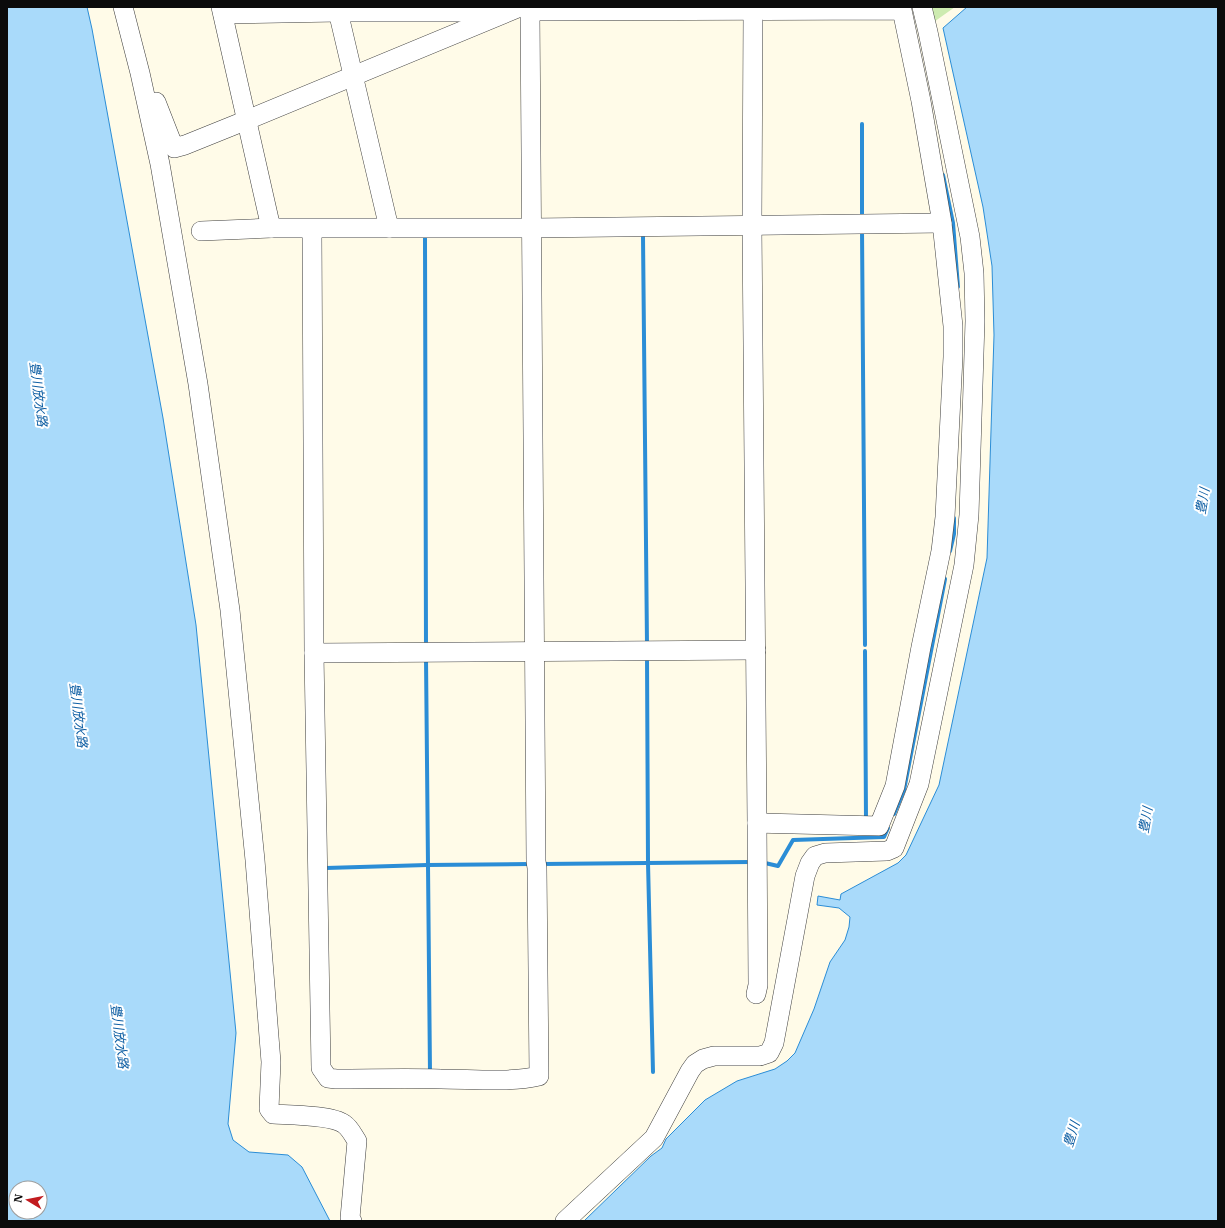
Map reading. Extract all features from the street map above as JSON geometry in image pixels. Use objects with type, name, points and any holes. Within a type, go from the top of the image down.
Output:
[{"type":"street","points":[[124,7],[160,164],[197,376],[230,610],[254,853],[270,1046],[271,1062],[269,1109],[273,1114],[331,1118],[343,1123],[350,1130],[356,1141],[350,1218],[352,1221]]},
{"type":"street","points":[[565,1221],[654,1138],[695,1064],[703,1059],[714,1056],[760,1056],[769,1053],[774,1043],[805,876],[810,863],[815,856],[825,853],[887,851],[894,848],[919,784],[964,565],[969,516],[975,321],[974,273],[970,237],[922,7]]},
{"type":"street","points":[[140,73],[153,94],[174,148],[185,145],[522,9]]},
{"type":"street","points":[[312,229],[314,653],[321,1068],[328,1078],[336,1079],[428,1078],[484,1080],[539,1076],[536,861],[532,228],[522,9]]},
{"type":"street","points":[[271,228],[222,11],[522,9],[753,11],[902,10],[921,101],[942,224],[953,334],[946,517],[941,551],[921,647],[896,786],[879,826],[757,824]]},
{"type":"street","points":[[338,10],[389,228]]},
{"type":"street","points":[[753,11],[752,225],[758,985],[756,994]]},
{"type":"street","points":[[201,232],[271,228],[532,228],[942,224]]},
{"type":"street","points":[[314,653],[535,650],[756,650]]},
{"type":"green space","points":[[927,7],[955,7],[931,24]]},
{"type":"water","name":"豊川放水路","points":[[7,7],[87,7],[163,418],[196,625],[236,1033],[228,1124],[233,1140],[249,1152],[288,1155],[302,1167],[330,1221],[7,1221]]},
{"type":"water","name":"豊川","points":[[967,7],[1218,7],[1218,1221],[584,1221],[651,1156],[662,1148],[666,1139],[705,1100],[737,1081],[775,1069],[787,1061],[795,1053],[814,1009],[830,962],[845,940],[849,927],[850,917],[839,908],[817,905],[818,896],[840,900],[841,894],[898,863],[906,855],[939,785],[987,558],[994,335],[992,266],[983,207],[943,28]]},
{"type":"waterway","points":[[862,124],[862,220]]},
{"type":"waterway","points":[[943,175],[953,223],[958,287]]},
{"type":"waterway","points":[[862,228],[865,645]]},
{"type":"waterway","points":[[643,236],[647,645]]},
{"type":"waterway","points":[[425,237],[426,646]]},
{"type":"waterway","points":[[950,551],[954,534],[954,518]]},
{"type":"waterway","points":[[894,814],[904,790],[945,579]]},
{"type":"waterway","points":[[865,651],[866,821]]},
{"type":"waterway","points":[[647,656],[648,863],[653,1072]]},
{"type":"waterway","points":[[426,658],[430,1073]]},
{"type":"waterway","points":[[765,863],[778,866],[793,840],[884,837],[888,828]]},
{"type":"waterway","points":[[542,864],[751,862]]},
{"type":"waterway","points":[[326,868],[530,864]]}]
